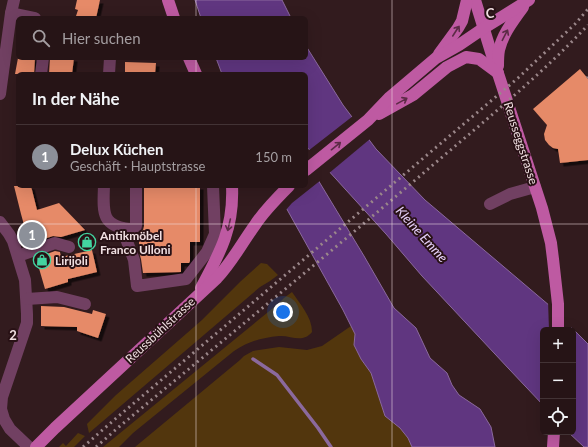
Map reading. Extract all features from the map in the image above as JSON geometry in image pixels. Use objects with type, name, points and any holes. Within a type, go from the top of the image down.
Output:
[{"type":"main road","points":[[168,0],[173,16]]},
{"type":"main road","points":[[436,58],[462,21],[467,0]]},
{"type":"main road","name":"Reusseggstrasse","points":[[475,0],[542,208],[551,243],[556,289],[558,327]]},
{"type":"main road","points":[[512,0],[528,1]]},
{"type":"main road","points":[[308,168],[368,120],[390,97],[436,58],[528,1]]},
{"type":"main road","points":[[498,73],[499,51],[503,39],[511,24],[528,1]]},
{"type":"main road","points":[[368,120],[413,95],[447,67],[466,57],[479,59],[498,73]]},
{"type":"main road","points":[[190,60],[195,72]]},
{"type":"main road","points":[[196,297],[219,255],[226,235],[232,210],[232,188]]},
{"type":"main road","name":"Reussbühlstrasse","points":[[36,447],[226,269],[255,225],[272,203],[287,188]]},
{"type":"main road","points":[[553,447],[554,435]]},
{"type":"street","points":[[0,94],[14,0]]},
{"type":"street","points":[[12,12],[27,16]]},
{"type":"street","points":[[41,72],[44,60]]},
{"type":"street","points":[[109,72],[110,60]]},
{"type":"street","points":[[490,204],[510,194],[535,187]]},
{"type":"street","points":[[104,188],[105,216],[111,223],[122,228],[132,229],[136,226],[136,188]]},
{"type":"street","points":[[122,228],[134,260],[137,286],[186,279],[207,252],[215,234],[213,188]]},
{"type":"street","points":[[0,222],[11,237],[18,256],[26,280],[27,299],[27,323],[2,397],[1,409],[4,419],[10,429],[29,447]]},
{"type":"street","points":[[18,256],[55,243],[69,247]]},
{"type":"street","points":[[27,299],[57,296],[85,304]]},
{"type":"street","points":[[0,381],[15,358]]},
{"type":"shaded area","points":[[261,263],[267,264],[278,275],[260,287],[89,433],[87,424],[116,395],[202,320]]},
{"type":"shaded area","points":[[292,292],[310,321],[312,332],[308,336],[304,338],[296,338],[279,336],[250,342],[234,351],[133,433],[119,447],[103,447],[284,298]]},
{"type":"shaded area","points":[[351,326],[355,334],[354,345],[361,359],[371,373],[385,416],[400,428],[408,438],[412,447],[135,447],[244,356],[253,351],[279,347],[307,350],[322,346]]},
{"type":"shaded area","points":[[78,433],[85,436],[74,447],[59,447],[63,443],[66,446]]},
{"type":"water","points":[[195,0],[282,0],[290,16],[200,16]]},
{"type":"water","name":"Kleine Emme","points":[[308,49],[343,105],[376,149],[425,200],[550,306],[571,327],[540,327],[540,402],[422,276],[308,148],[308,72],[221,72],[217,60],[308,60]]},
{"type":"water","points":[[308,163],[394,308],[416,328],[430,358],[447,373],[452,385],[459,395],[480,409],[491,427],[495,447],[412,447],[408,438],[400,428],[385,416],[371,373],[361,359],[354,345],[355,334],[275,188],[308,188]]},
{"type":"water","points":[[576,332],[588,344],[588,447],[584,447],[571,435],[576,435]]},
{"type":"pier","points":[[353,116],[370,139],[328,174],[308,151]]},
{"type":"pier","points":[[308,159],[321,180],[292,203],[285,211],[273,188],[308,188]]},
{"type":"pier","points":[[548,301],[571,324],[571,327],[549,327]]},
{"type":"building","points":[[77,0],[100,0],[96,16],[76,16],[78,10],[75,9]]},
{"type":"building","points":[[18,60],[35,60],[34,72],[16,72],[15,74]]},
{"type":"building","points":[[50,60],[74,60],[72,72],[49,72]]},
{"type":"building","points":[[125,62],[156,63],[155,72],[125,72]]},
{"type":"building","points":[[580,69],[588,79],[588,160],[560,163],[558,149],[553,148],[545,140],[544,134],[547,125],[533,109]]},
{"type":"building","points":[[14,186],[16,186],[16,188],[32,188],[37,210],[59,203],[85,230],[61,237],[53,236],[29,243]]},
{"type":"building","points":[[144,188],[200,188],[200,242],[190,242],[190,261],[189,263],[181,263],[181,272],[143,273],[139,252],[139,233],[143,230]]},
{"type":"building","points":[[92,250],[97,272],[68,279],[68,282],[45,289],[36,258],[55,251],[60,252],[61,257]]},
{"type":"building","points":[[41,306],[64,307],[92,314],[93,310],[106,314],[98,338],[77,331],[77,327],[41,326]]},
{"type":"waterway","points":[[253,359],[277,375],[331,447]]},
{"type":"railway","points":[[83,447],[518,78],[575,24],[588,9]]},
{"type":"railway","points":[[96,447],[484,121],[548,65],[588,25]]},
{"type":"place","name":"Delux Küchen","points":[[32,235]]},
{"type":"place","name":"Antikmöbel Franco Ulloni","points":[[87,242]]},
{"type":"place","name":"Lirijoli","points":[[42,260]]}]
